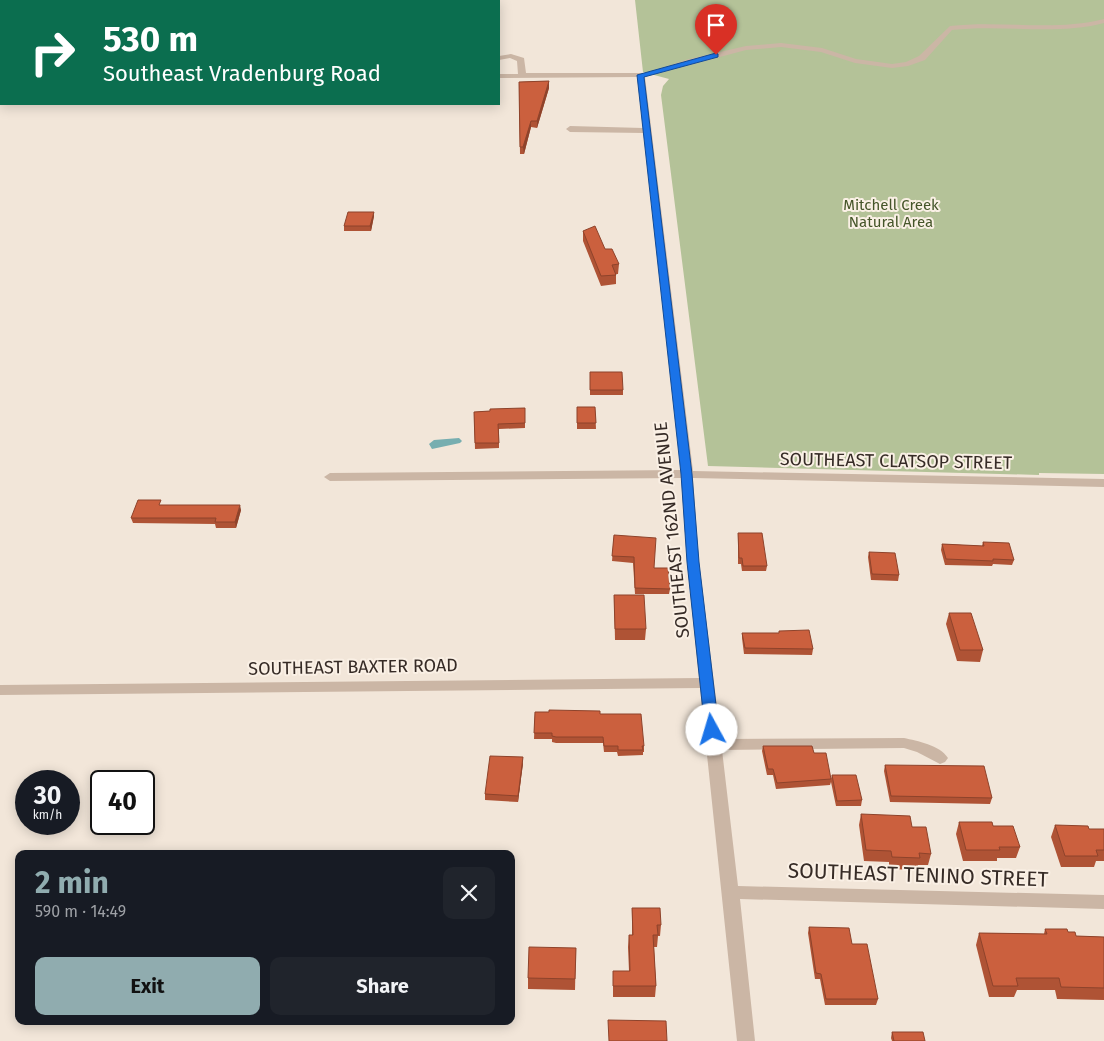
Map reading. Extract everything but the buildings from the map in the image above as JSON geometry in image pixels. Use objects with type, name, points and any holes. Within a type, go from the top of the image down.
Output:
[{"type":"street","points":[[500,76],[650,75],[688,62],[746,48],[781,45],[822,50],[855,61],[892,66],[908,64],[922,58],[950,28],[977,25],[1041,29],[1083,26],[1104,21]]},
{"type":"street","points":[[500,58],[511,56],[521,60],[522,76]]},
{"type":"street","name":"SOUTHEAST 162ND AVENUE","points":[[640,75],[686,474],[693,562],[746,1041]]},
{"type":"street","points":[[570,129],[647,131]]},
{"type":"street","name":"SOUTHEAST CLATSOP STREET","points":[[330,477],[686,474],[1104,483]]},
{"type":"street","name":"SOUTHEAST BAXTER ROAD","points":[[0,690],[707,683]]},
{"type":"street","points":[[714,745],[904,743],[922,748],[940,758]]},
{"type":"street","name":"SOUTHEAST TENINO STREET","points":[[731,892],[1104,902]]},
{"type":"green space","name":"Mitchell Creek Natural Area","points":[[635,0],[1104,0],[1104,474],[1039,473],[1039,475],[708,466],[661,95],[663,86],[669,79],[643,72]]},
{"type":"water","points":[[459,438],[462,441],[460,443],[432,449],[429,444],[434,440]]},
{"type":"route","points":[[712,730],[693,562],[686,474],[640,75],[650,75],[716,55]]}]
